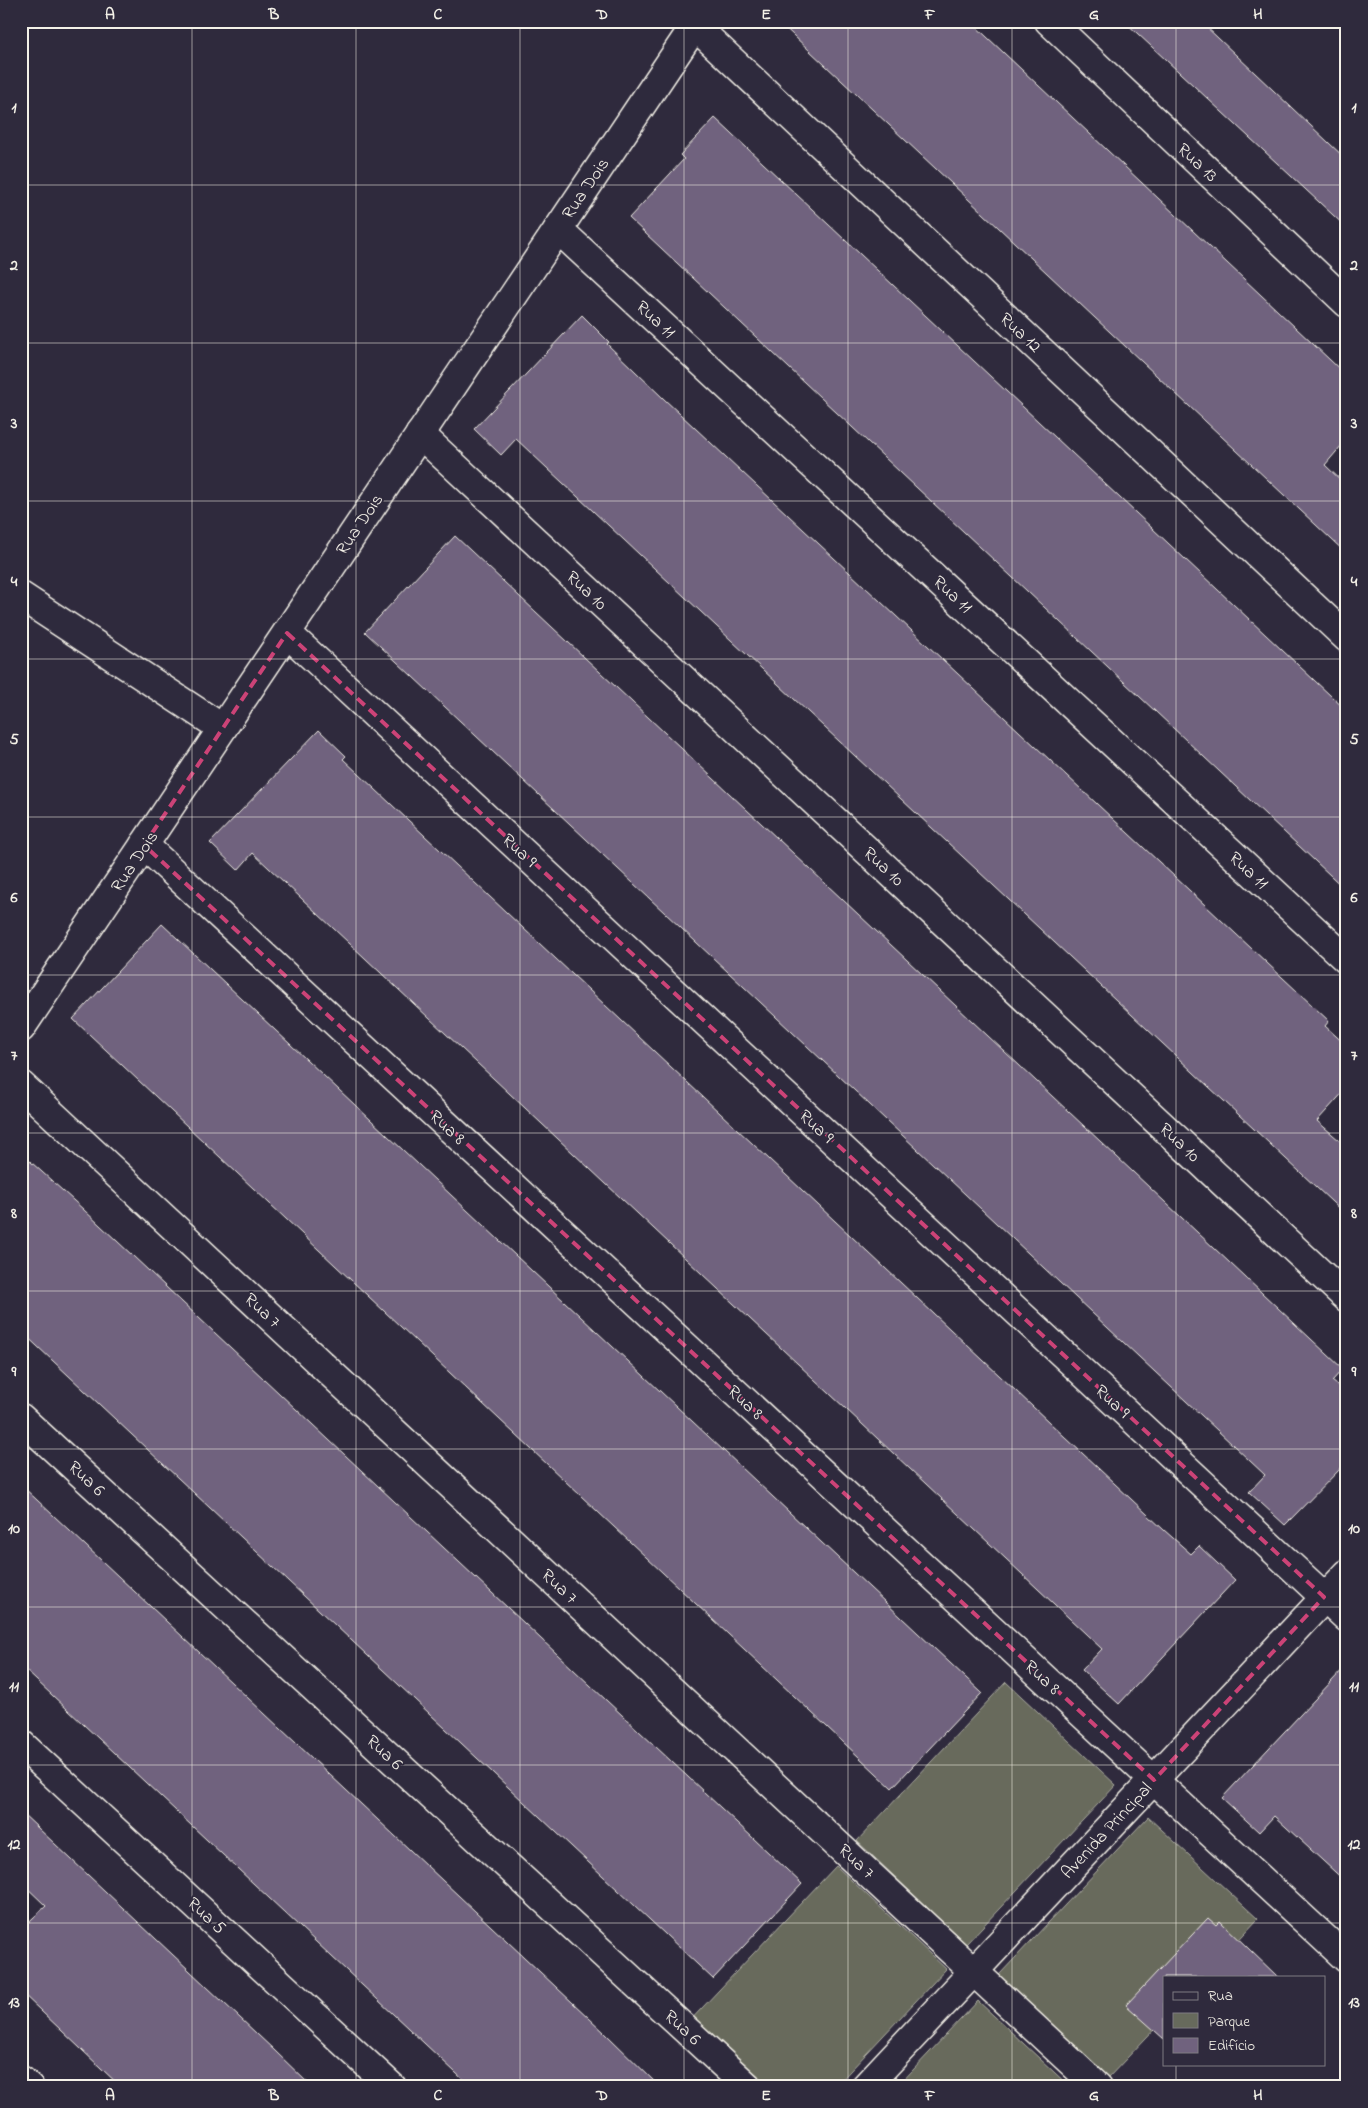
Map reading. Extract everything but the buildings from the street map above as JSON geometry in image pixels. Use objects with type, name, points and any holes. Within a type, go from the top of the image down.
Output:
[{"type":"street","name":"Rua 13","points":[[1049,21],[1347,303]]},
{"type":"street","name":"Rua Dois","points":[[21,1028],[697,23]]},
{"type":"street","name":"Rua 12","points":[[697,23],[1347,638]]},
{"type":"street","name":"Rua 11","points":[[558,228],[1347,960]]},
{"type":"street","name":"Rua 10","points":[[420,434],[1347,1298]]},
{"type":"street","points":[[21,596],[222,728]]},
{"type":"street","name":"Rua 9","points":[[287,633],[1347,1618]]},
{"type":"street","name":"Rua 8","points":[[144,846],[1347,1959]]},
{"type":"street","name":"Rua 7","points":[[21,1085],[1098,2087]]},
{"type":"street","name":"Rua 6","points":[[21,1418],[748,2087]]},
{"type":"street","name":"Avenida Principal","points":[[865,2087],[1347,1574]]},
{"type":"street","name":"Rua 5","points":[[21,1744],[392,2087]]},
{"type":"street","points":[[21,2080],[29,2087]]},
{"type":"highlighted area","points":[[287,633],[1324,1597],[1154,1780],[144,845]]},
{"type":"green space","points":[[1006,1682],[1116,1785],[966,1944],[857,1841]]},
{"type":"green space","points":[[1148,1817],[1258,1919],[1205,1976],[1163,1976],[1163,2020],[1108,2078],[999,1975]]},
{"type":"green space","points":[[836,1866],[946,1969],[835,2087],[753,2087],[686,2025]]},
{"type":"green space","points":[[978,2001],[1070,2087],[897,2087]]}]
